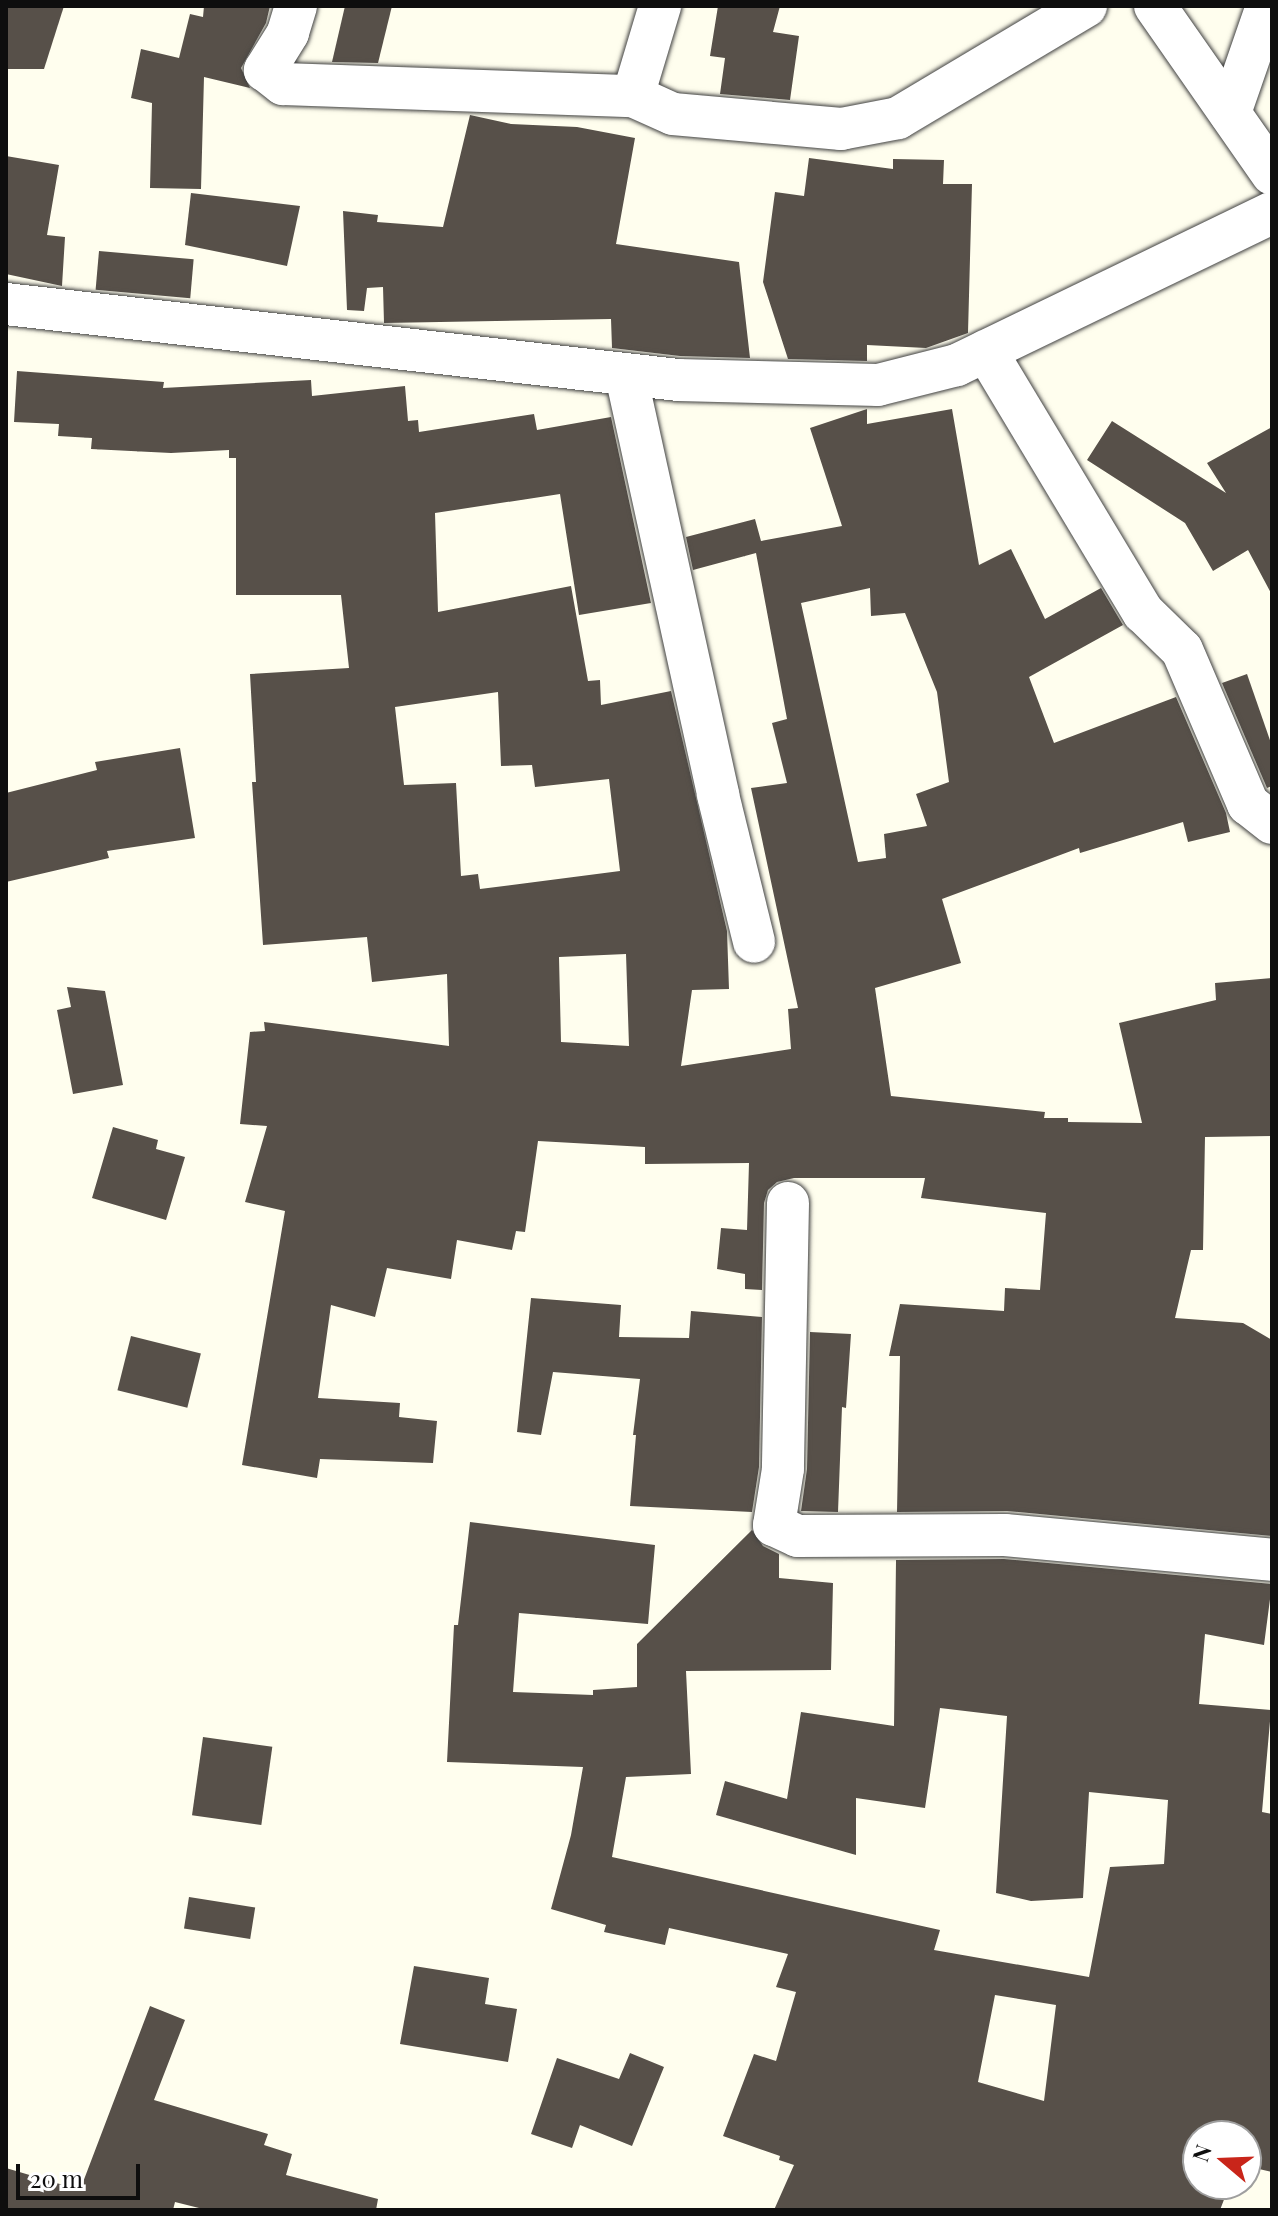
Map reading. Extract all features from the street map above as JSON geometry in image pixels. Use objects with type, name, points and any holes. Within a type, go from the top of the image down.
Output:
[{"type":"street","points":[[296,6],[288,33],[265,70],[283,84],[633,96],[673,114],[841,129],[898,118],[1086,6]]},
{"type":"street","points":[[633,96],[660,6]]},
{"type":"street","points":[[1155,6],[1272,174]]},
{"type":"street","points":[[1230,113],[1267,6]]},
{"type":"street","points":[[6,304],[678,380],[878,385],[957,365],[1272,213]]},
{"type":"street","points":[[986,351],[1143,612],[1182,650],[1248,804],[1272,823]]},
{"type":"street","points":[[626,375],[718,795],[754,942]]},
{"type":"street","points":[[788,1203],[783,1469],[774,1525],[798,1536],[1005,1535],[1272,1560]]},
{"type":"building","points":[[6,6],[64,6],[44,69],[6,69]]},
{"type":"building","points":[[204,6],[270,6],[266,23],[241,68],[250,88],[204,77],[201,189],[150,188],[152,103],[131,98],[141,49],[179,58],[190,14],[203,17]]},
{"type":"building","points":[[345,6],[392,6],[378,63],[332,62]]},
{"type":"building","points":[[718,6],[780,6],[773,32],[799,36],[790,100],[720,94],[725,58],[710,56]]},
{"type":"building","points":[[470,115],[511,124],[577,127],[635,138],[616,244],[739,262],[750,358],[680,356],[612,348],[611,319],[384,323],[383,287],[367,288],[364,311],[347,310],[343,211],[378,215],[377,222],[443,227]]},
{"type":"building","points":[[6,156],[59,165],[47,235],[65,237],[62,286],[6,274]]},
{"type":"building","points":[[809,158],[893,169],[893,159],[944,160],[943,184],[972,184],[968,333],[926,348],[867,345],[867,361],[788,359],[763,282],[775,192],[804,196]]},
{"type":"building","points":[[191,193],[300,206],[287,266],[185,245]]},
{"type":"building","points":[[99,251],[194,259],[190,298],[96,290]]},
{"type":"building","points":[[17,371],[164,382],[163,388],[311,380],[312,396],[405,386],[408,421],[418,420],[419,432],[534,414],[537,430],[611,417],[651,603],[579,615],[560,494],[435,513],[438,612],[571,586],[588,681],[600,680],[601,705],[671,691],[727,931],[729,989],[692,990],[681,1066],[791,1049],[788,1009],[798,1008],[751,788],[787,783],[772,723],[787,719],[756,553],[693,570],[686,537],[755,519],[761,541],[842,526],[810,428],[867,409],[867,424],[952,409],[979,565],[1011,549],[1045,619],[1101,588],[1123,625],[1029,677],[1054,743],[1176,697],[1226,813],[1230,832],[1188,842],[1183,822],[1080,853],[1079,848],[942,899],[961,963],[875,988],[891,1096],[1045,1112],[1044,1118],[1068,1118],[1068,1122],[1142,1123],[1119,1023],[1216,1000],[1215,983],[1272,978],[1272,1136],[1205,1137],[1203,1250],[1191,1250],[1175,1318],[1243,1323],[1272,1340],[1272,1536],[1007,1511],[897,1512],[900,1356],[889,1356],[900,1304],[1004,1311],[1005,1288],[1040,1290],[1046,1213],[921,1198],[925,1178],[794,1178],[777,1182],[768,1190],[764,1203],[762,1290],[745,1289],[745,1274],[717,1269],[721,1228],[747,1230],[749,1163],[645,1164],[645,1147],[538,1141],[525,1232],[516,1231],[512,1250],[457,1240],[451,1279],[387,1268],[375,1317],[331,1305],[318,1398],[400,1403],[399,1417],[437,1421],[433,1463],[320,1459],[317,1478],[242,1465],[285,1211],[245,1202],[267,1126],[240,1124],[250,1032],[265,1031],[264,1022],[449,1046],[447,974],[372,982],[367,937],[263,945],[252,782],[256,782],[250,674],[349,668],[341,595],[236,595],[236,458],[229,458],[229,450],[171,453],[91,449],[92,438],[58,436],[59,424],[14,422]],"holes":[[[870,588],[871,616],[905,613],[937,692],[949,782],[916,794],[927,826],[884,834],[886,858],[858,862],[801,603]],[[498,692],[501,766],[532,765],[535,787],[609,779],[620,871],[480,889],[478,874],[461,876],[456,783],[404,785],[395,707]],[[626,954],[629,1046],[561,1042],[559,957]]]},
{"type":"building","points":[[1112,421],[1226,493],[1207,463],[1272,427],[1272,595],[1248,550],[1213,571],[1185,523],[1087,460]]},
{"type":"building","points":[[1247,674],[1272,746],[1272,786],[1267,788],[1222,683]]},
{"type":"building","points":[[180,748],[195,838],[107,851],[109,858],[6,882],[6,793],[97,770],[95,762]]},
{"type":"building","points":[[67,987],[105,991],[123,1085],[73,1094],[57,1010],[71,1007]]},
{"type":"building","points":[[113,1127],[158,1140],[156,1149],[185,1157],[166,1220],[92,1198]]},
{"type":"building","points":[[531,1298],[621,1305],[619,1337],[689,1338],[691,1311],[762,1317],[759,1467],[752,1512],[630,1506],[636,1435],[633,1435],[640,1379],[553,1372],[541,1435],[517,1432]]},
{"type":"building","points":[[810,1332],[851,1334],[846,1408],[842,1407],[838,1512],[801,1511],[807,1469]]},
{"type":"building","points":[[131,1336],[201,1353],[187,1408],[117,1390]]},
{"type":"building","points":[[470,1522],[655,1545],[648,1624],[519,1613],[513,1692],[593,1695],[593,1690],[637,1687],[637,1644],[752,1530],[763,1546],[779,1554],[779,1578],[833,1583],[831,1670],[686,1671],[691,1774],[626,1777],[612,1857],[940,1930],[934,1950],[1089,1977],[1110,1867],[1164,1864],[1168,1800],[1089,1792],[1083,1898],[1031,1901],[996,1893],[1007,1716],[940,1708],[925,1808],[856,1798],[856,1855],[716,1815],[725,1781],[787,1799],[801,1712],[894,1726],[896,1560],[1004,1559],[1272,1584],[1264,1645],[1205,1634],[1199,1704],[1271,1710],[1262,1812],[1272,1814],[1272,2172],[1262,2170],[1262,2120],[1182,2120],[1182,2200],[1224,2200],[1220,2210],[774,2210],[794,2165],[779,2160],[780,2156],[723,2136],[754,2054],[776,2061],[796,1992],[776,1987],[788,1954],[669,1928],[665,1945],[604,1932],[606,1925],[551,1909],[571,1835],[583,1767],[447,1762],[454,1625],[458,1625]],"holes":[[[995,1995],[1056,2005],[1044,2101],[978,2082]]]},
{"type":"building","points":[[203,1737],[272,1747],[261,1825],[192,1815]]},
{"type":"building","points":[[189,1897],[255,1907],[250,1939],[184,1929]]},
{"type":"building","points":[[414,1966],[489,1978],[485,2004],[517,2009],[508,2062],[400,2044]]},
{"type":"building","points":[[150,2006],[185,2020],[154,2100],[268,2134],[264,2145],[292,2154],[286,2175],[378,2199],[376,2210],[207,2210],[175,2202],[173,2210],[6,2210],[6,2168],[80,2190]]},
{"type":"building","points":[[630,2053],[664,2067],[632,2146],[580,2125],[572,2148],[531,2134],[557,2058],[619,2079]]}]
